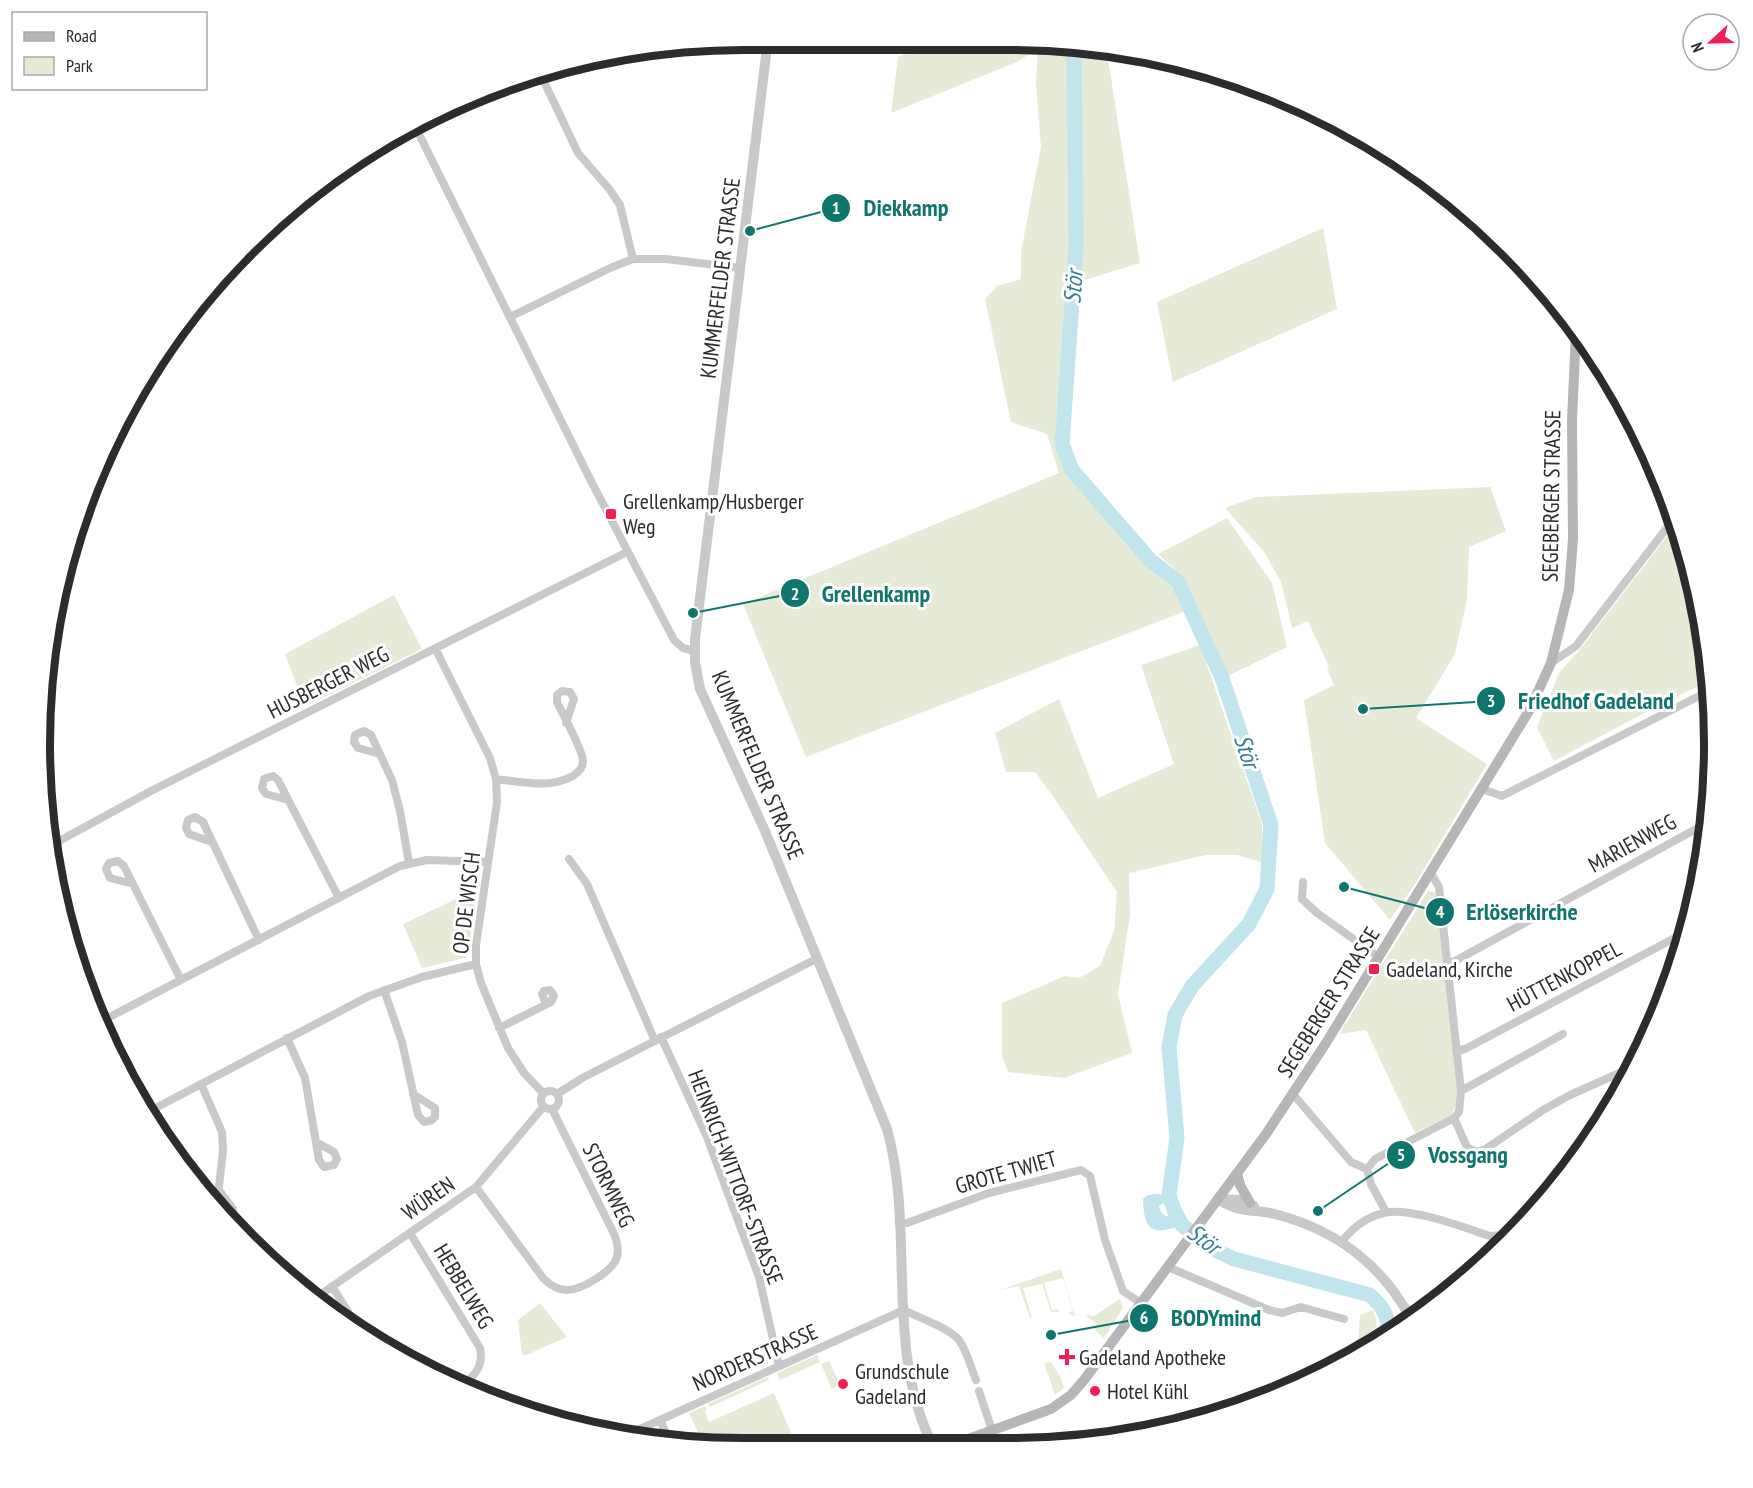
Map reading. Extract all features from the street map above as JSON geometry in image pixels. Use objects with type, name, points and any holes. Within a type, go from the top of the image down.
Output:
[{"type":"main road","name":"SEGEBERGER STRASSE","points":[[974,1438],[1051,1409],[1071,1395],[1084,1380],[1293,1094],[1530,711],[1551,663],[1569,590],[1573,530],[1572,422],[1575,343]]},
{"type":"main road","points":[[1237,1173],[1240,1185],[1250,1203]]},
{"type":"street","name":"KUMMERFELDER STRASSE","points":[[767,50],[695,651],[696,673],[700,689],[765,831],[887,1129],[894,1160],[911,1384],[919,1413],[930,1438]]},
{"type":"street","points":[[543,79],[578,153],[620,205],[633,259]]},
{"type":"street","points":[[418,132],[627,552],[674,640],[683,648],[695,651]]},
{"type":"street","points":[[510,317],[633,259],[666,259],[740,268]]},
{"type":"street","points":[[1551,663],[1576,646],[1668,526]]},
{"type":"street","name":"HUSBERGER WEG","points":[[56,842],[151,791],[627,552]]},
{"type":"street","name":"OP DE WISCH","points":[[435,648],[490,758],[496,779],[497,802],[476,945],[476,964],[481,983],[513,1058],[543,1093]]},
{"type":"street","points":[[1482,789],[1502,796],[1702,695]]},
{"type":"street","points":[[496,779],[547,785],[557,783],[579,771],[583,760],[566,723]]},
{"type":"street","points":[[380,754],[397,794],[410,863]]},
{"type":"street","points":[[288,800],[339,898]]},
{"type":"street","name":"MARIENWEG","points":[[1447,963],[1455,961],[1699,828]]},
{"type":"street","points":[[212,842],[259,940]]},
{"type":"street","name":"HEINRICH-WITTORF-STRASSE","points":[[569,859],[587,884],[658,1039],[707,1137],[759,1276],[779,1366]]},
{"type":"street","points":[[106,1019],[410,863],[427,860],[488,862]]},
{"type":"street","points":[[1367,1169],[1375,1160],[1454,1118],[1459,1112],[1461,1091],[1439,887],[1431,873]]},
{"type":"street","points":[[1303,882],[1302,899],[1317,913],[1379,957]]},
{"type":"street","points":[[133,884],[180,980]]},
{"type":"street","name":"HÜTTENKOPPEL","points":[[1456,1051],[1466,1049],[1676,937]]},
{"type":"street","points":[[557,1094],[584,1077],[818,958]]},
{"type":"street","points":[[154,1109],[353,1003],[422,976],[476,964]]},
{"type":"street","points":[[384,990],[397,1026],[413,1094]]},
{"type":"street","points":[[499,1028],[546,1004]]},
{"type":"street","points":[[1461,1091],[1563,1034]]},
{"type":"street","points":[[287,1038],[305,1078],[316,1142]]},
{"type":"street","points":[[1454,1118],[1467,1147],[1476,1152],[1484,1150],[1543,1110],[1620,1073]]},
{"type":"street","points":[[201,1084],[222,1132],[223,1150],[218,1197]]},
{"type":"street","points":[[550,1090],[557,1094],[559,1102],[548,1107],[541,1101],[543,1093],[550,1090]]},
{"type":"street","points":[[1293,1094],[1351,1162],[1367,1169]]},
{"type":"street","name":"STORMWEG","points":[[476,1187],[551,1286],[562,1290],[572,1289],[610,1268],[617,1257],[618,1250],[614,1234],[548,1107]]},
{"type":"street","name":"WÜREN","points":[[320,1294],[476,1187],[548,1107]]},
{"type":"street","points":[[1367,1169],[1371,1184],[1386,1212]]},
{"type":"street","name":"GROTE TWIET","points":[[899,1223],[907,1223],[989,1193],[1081,1170],[1090,1176],[1105,1240],[1123,1291],[1141,1303]]},
{"type":"street","points":[[218,1189],[234,1209],[233,1214]]},
{"type":"street","points":[[1218,1199],[1240,1200],[1262,1211]]},
{"type":"street","points":[[1218,1199],[1228,1206],[1242,1210],[1262,1211],[1302,1221],[1341,1241],[1361,1256],[1384,1280],[1407,1313]]},
{"type":"street","points":[[1341,1241],[1354,1227],[1386,1212],[1408,1213],[1498,1237]]},
{"type":"street","name":"HEBBELWEG","points":[[411,1233],[480,1348],[482,1355],[479,1368],[468,1381]]},
{"type":"street","points":[[1168,1267],[1269,1310],[1282,1313],[1301,1307],[1344,1319]]},
{"type":"street","points":[[332,1286],[350,1316]]},
{"type":"street","points":[[904,1310],[958,1339],[975,1380]]},
{"type":"street","name":"NORDERSTRASSE","points":[[637,1430],[904,1310]]},
{"type":"street","points":[[979,1391],[995,1438]]},
{"type":"street","points":[[660,1420],[666,1434]]},
{"type":"green space","points":[[914,50],[1034,51],[1019,61],[891,113],[898,57]]},
{"type":"green space","points":[[1038,51],[1108,56],[1140,263],[1078,282],[1080,261],[1068,256],[1055,437],[1067,470],[1148,567],[1177,592],[1186,611],[806,757],[743,604],[1059,473],[1047,434],[1011,422],[985,299],[997,286],[1021,279],[1021,252],[1041,147],[1036,85]]},
{"type":"green space","points":[[1323,228],[1337,309],[1173,382],[1157,302]]},
{"type":"green space","points":[[1490,487],[1506,531],[1469,547],[1467,599],[1455,654],[1416,718],[1487,764],[1417,881],[1390,920],[1325,843],[1304,700],[1334,685],[1327,669],[1329,667],[1308,621],[1292,628],[1281,582],[1265,553],[1225,508],[1256,497]]},
{"type":"green space","points":[[1227,518],[1272,583],[1287,647],[1226,677],[1184,578],[1158,554]]},
{"type":"green space","points":[[1670,532],[1690,609],[1701,685],[1554,761],[1537,727],[1559,673]]},
{"type":"green space","points":[[394,595],[422,649],[305,707],[285,654]]},
{"type":"green space","points":[[1200,645],[1262,824],[1264,863],[1237,855],[1206,855],[1129,873],[1130,915],[1118,994],[1132,1053],[1064,1078],[1008,1072],[1002,1056],[1002,1003],[1065,976],[1079,978],[1100,966],[1114,931],[1117,892],[1035,772],[1006,772],[995,733],[1059,699],[1098,798],[1174,764],[1141,665]]},
{"type":"green space","points":[[477,889],[469,949],[465,958],[422,968],[403,924]]},
{"type":"green space","points":[[1428,891],[1434,892],[1438,900],[1457,1088],[1456,1105],[1451,1115],[1415,1133],[1366,1030],[1339,1034]]},
{"type":"green space","points":[[1061,1269],[1075,1316],[1068,1313],[1073,1311],[1063,1278],[1044,1283],[1052,1310],[1058,1309],[1059,1312],[1051,1312],[1042,1284],[1023,1288],[1032,1318],[1030,1318],[1019,1286],[1000,1290]]},
{"type":"green space","points":[[1120,1299],[1123,1308],[1104,1338],[1094,1329],[1097,1324],[1085,1315],[1094,1316]]},
{"type":"green space","points":[[540,1303],[567,1337],[522,1355],[518,1320]]},
{"type":"green space","points":[[1373,1310],[1376,1319],[1375,1333],[1358,1344],[1360,1315]]},
{"type":"green space","points":[[817,1355],[820,1362],[780,1380],[777,1373]]},
{"type":"green space","points":[[829,1361],[840,1385],[832,1389],[821,1364]]},
{"type":"green space","points":[[1051,1362],[1064,1388],[1055,1395],[1044,1363]]},
{"type":"green space","points":[[768,1377],[769,1380],[710,1407],[708,1404]]},
{"type":"green space","points":[[774,1393],[793,1438],[700,1437],[689,1413],[705,1406],[709,1422]]},
{"type":"water","points":[[1154,1194],[1169,1195],[1170,1199],[1159,1206],[1160,1210],[1165,1216],[1178,1217],[1182,1225],[1157,1230],[1148,1224],[1143,1199]]},
{"type":"waterway","name":"Stör","points":[[1074,53],[1076,245],[1062,444],[1072,470],[1150,560],[1178,582],[1222,678],[1271,825],[1267,889],[1249,924],[1192,986],[1175,1015],[1169,1047],[1177,1138],[1169,1195],[1182,1225],[1207,1246],[1234,1259],[1370,1295],[1385,1313],[1388,1325]]},
{"type":"place","name":"Diekkamp","points":[[750,231]]},
{"type":"place","name":"Grellenkamp/Husberger Weg","points":[[611,514]]},
{"type":"place","name":"Grellenkamp","points":[[693,613]]},
{"type":"place","name":"Friedhof Gadeland","points":[[1363,709]]},
{"type":"place","name":"Erlöserkirche","points":[[1344,887]]},
{"type":"place","name":"Gadeland, Kirche","points":[[1374,969]]},
{"type":"place","name":"Vossgang","points":[[1318,1211]]},
{"type":"place","name":"BODYmind","points":[[1051,1335]]},
{"type":"place","name":"Gadeland Apotheke","points":[[1067,1357]]},
{"type":"place","name":"Grundschule Gadeland","points":[[843,1384]]},
{"type":"place","name":"Hotel Kühl","points":[[1095,1391]]}]
